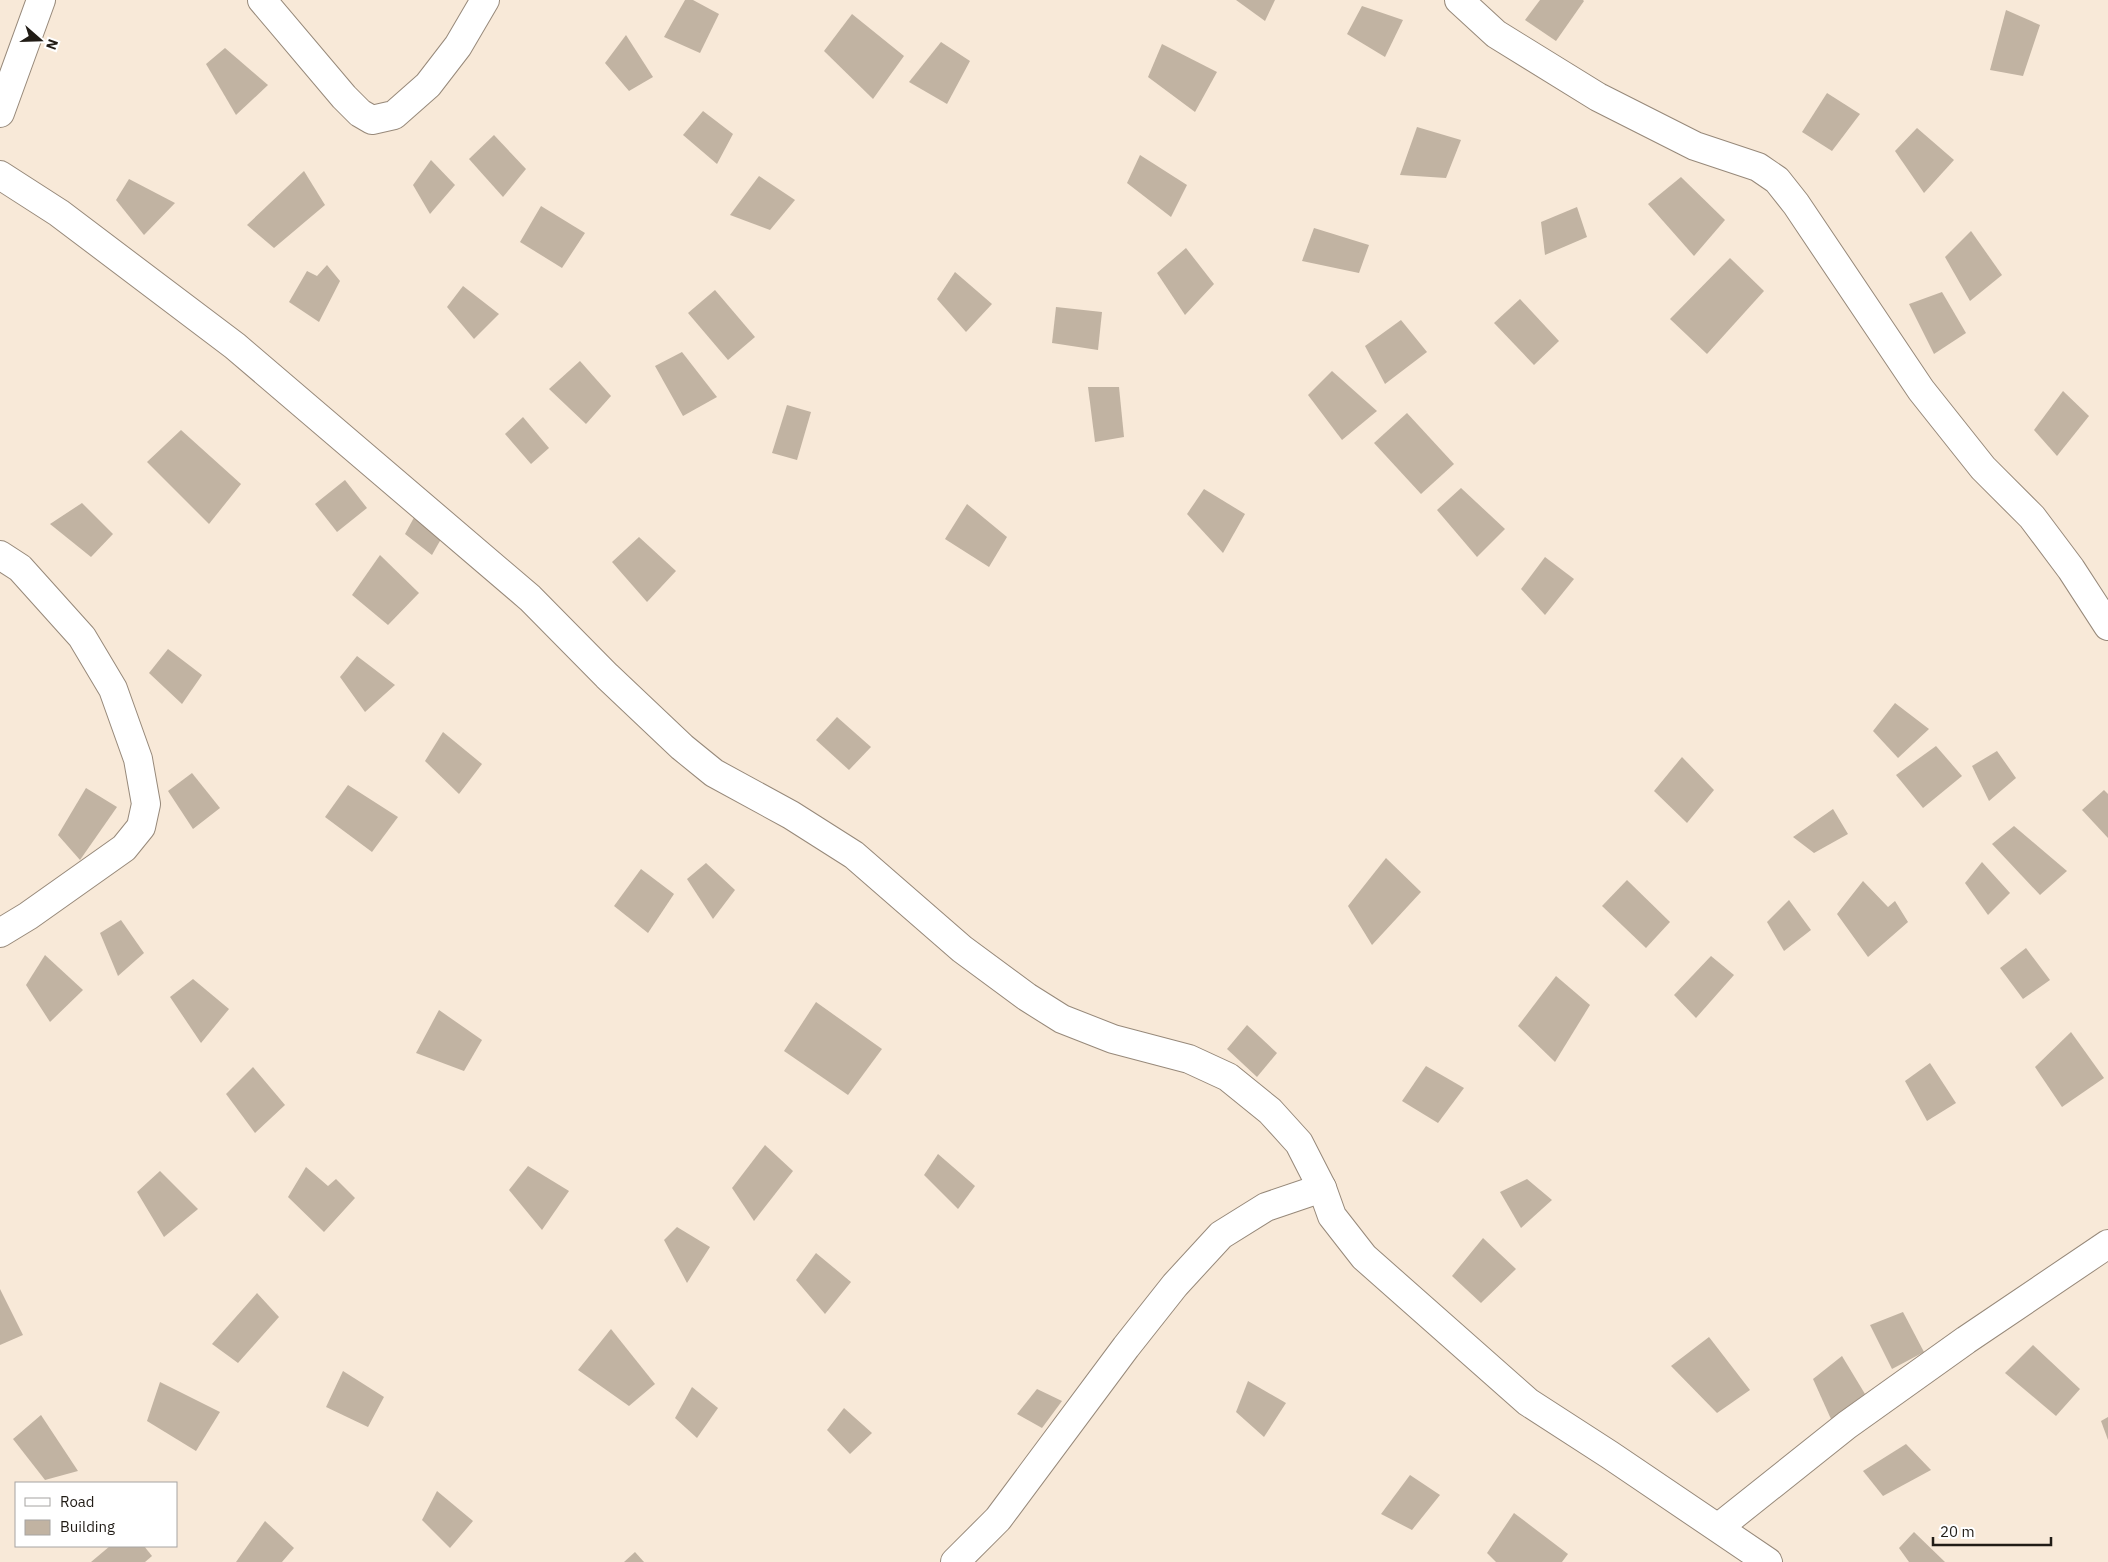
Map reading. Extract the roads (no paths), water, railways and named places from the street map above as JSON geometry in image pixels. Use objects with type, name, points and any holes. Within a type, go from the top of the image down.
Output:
[{"type":"street","points":[[0,113],[41,0]]},
{"type":"street","points":[[262,0],[344,97],[360,113],[372,120],[394,115],[428,84],[458,46],[485,0]]},
{"type":"street","points":[[1459,0],[1496,34],[1598,97],[1695,146],[1758,167],[1777,180],[1796,204],[1921,390],[1983,468],[2032,517],[2072,569],[2108,626]]},
{"type":"street","points":[[0,175],[59,213],[242,353],[530,598],[620,689],[682,747],[714,773],[791,815],[854,855],[962,949],[1026,997],[1062,1018],[1113,1039],[1189,1059],[1228,1077],[1270,1111],[1299,1143],[1322,1188],[1332,1216],[1364,1257],[1528,1402],[1719,1527],[1768,1562]]},
{"type":"street","points":[[0,555],[20,568],[82,637],[112,689],[138,758],[146,804],[141,827],[124,848],[28,916],[0,933]]},
{"type":"street","points":[[955,1562],[998,1519],[1126,1347],[1175,1285],[1221,1236],[1266,1207],[1322,1188]]},
{"type":"street","points":[[1719,1527],[1847,1425],[1966,1340],[2108,1244]]}]
